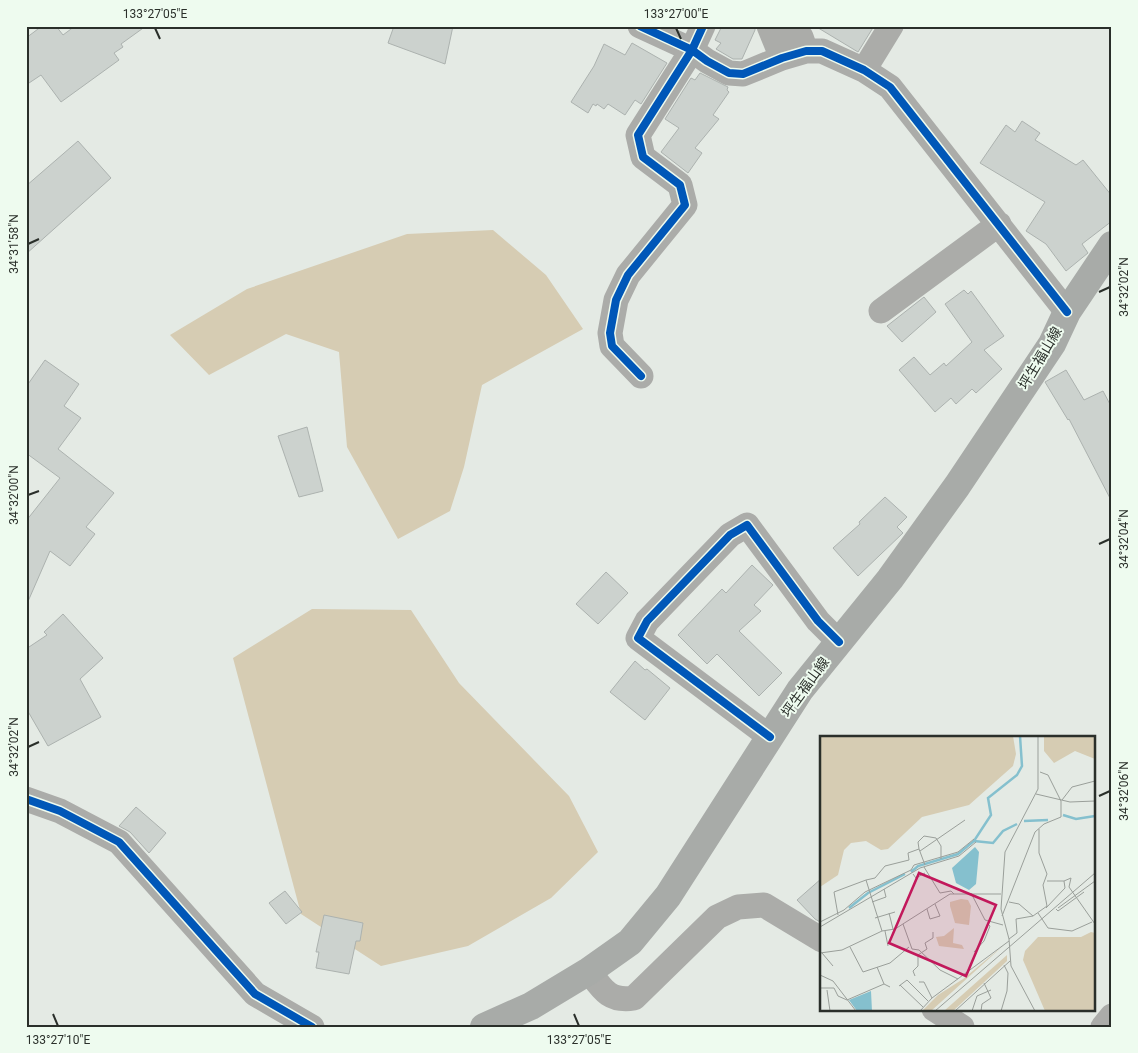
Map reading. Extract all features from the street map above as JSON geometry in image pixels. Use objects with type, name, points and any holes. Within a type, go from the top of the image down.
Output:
[{"type":"main road","name":"坪生福山線","points":[[484,1027],[532,1006],[589,971],[630,942],[668,896],[800,690],[890,579],[957,486],[1052,344],[1067,312],[1112,245]]},
{"type":"street","points":[[640,26],[692,50],[729,73],[744,74],[782,58],[806,51],[822,51],[864,70],[890,87],[1067,312]]},
{"type":"street","points":[[641,376],[612,346],[610,333],[616,300],[628,275],[685,205],[680,185],[643,157],[638,135],[692,50],[703,26]]},
{"type":"street","points":[[769,26],[782,58]]},
{"type":"street","points":[[791,26],[801,37],[806,51]]},
{"type":"street","points":[[864,70],[891,26]]},
{"type":"street","points":[[881,312],[999,224]]},
{"type":"street","points":[[770,737],[638,638],[647,621],[730,535],[747,524],[818,621],[839,642]]},
{"type":"street","points":[[26,785],[62,802],[60,811]]},
{"type":"street","points":[[26,799],[60,811],[119,842],[255,994],[312,1027]]},
{"type":"street","points":[[589,971],[604,993],[624,1000],[634,998],[717,917],[738,907],[764,905],[820,939]]},
{"type":"street","points":[[936,1010],[962,1027]]},
{"type":"street","points":[[1103,1027],[1112,1016]]},
{"type":"shaded area","points":[[493,230],[546,275],[583,329],[482,385],[464,467],[450,511],[398,539],[347,447],[339,352],[286,334],[209,375],[170,335],[247,289],[407,234]]},
{"type":"shaded area","points":[[312,609],[411,610],[459,683],[569,796],[598,852],[551,898],[468,946],[381,966],[301,914],[233,658]]},
{"type":"building","points":[[42,26],[56,26],[63,35],[75,26],[146,26],[121,44],[123,47],[114,53],[119,60],[61,102],[41,75],[26,85],[26,38]]},
{"type":"building","points":[[394,26],[453,26],[445,64],[388,43]]},
{"type":"building","points":[[722,26],[755,26],[742,59],[733,59],[716,49],[721,43],[715,40]]},
{"type":"building","points":[[815,26],[874,26],[858,52]]},
{"type":"building","points":[[632,43],[667,63],[641,104],[635,100],[625,115],[608,104],[604,109],[597,104],[596,106],[593,104],[588,113],[571,102],[594,66],[604,44],[625,55]]},
{"type":"building","points":[[700,73],[728,87],[727,90],[729,92],[713,115],[719,119],[695,148],[702,153],[688,173],[661,152],[679,128],[665,119],[691,78],[695,80]]},
{"type":"building","points":[[1022,121],[1040,133],[1035,140],[1076,165],[1083,160],[1112,196],[1112,221],[1082,244],[1088,253],[1066,271],[1046,244],[1026,231],[1045,202],[980,163],[1006,125],[1015,132]]},
{"type":"building","points":[[78,141],[111,178],[26,254],[26,186]]},
{"type":"building","points":[[964,290],[968,294],[971,291],[1004,336],[984,350],[1002,369],[976,393],[972,389],[956,404],[951,398],[935,412],[899,370],[914,357],[930,375],[944,363],[946,366],[972,342],[945,304]]},
{"type":"building","points":[[924,297],[936,312],[902,342],[887,326]]},
{"type":"building","points":[[45,360],[79,384],[64,406],[81,418],[58,449],[114,493],[86,527],[95,534],[70,566],[50,551],[26,606],[26,521],[60,478],[26,453],[26,387]]},
{"type":"building","points":[[1066,370],[1084,400],[1103,391],[1112,408],[1112,502],[1069,419],[1045,382]]},
{"type":"building","points":[[307,427],[323,491],[299,497],[278,436]]},
{"type":"building","points":[[885,497],[907,517],[897,527],[903,533],[858,576],[833,548],[860,524],[859,522]]},
{"type":"building","points":[[752,565],[773,585],[754,605],[761,611],[739,631],[782,673],[759,696],[717,654],[707,664],[678,635],[722,589],[726,593]]},
{"type":"building","points":[[606,572],[628,593],[598,624],[576,604]]},
{"type":"building","points":[[63,614],[103,658],[80,679],[101,717],[48,746],[26,708],[26,649],[47,635],[44,632]]},
{"type":"building","points":[[635,661],[670,688],[645,720],[610,692]]},
{"type":"building","points":[[136,807],[166,833],[149,853],[130,832],[119,826]]},
{"type":"building","points":[[820,880],[820,922],[815,919],[797,900]]},
{"type":"building","points":[[285,891],[302,912],[286,924],[269,903]]},
{"type":"building","points":[[324,915],[363,923],[360,941],[356,941],[349,974],[316,968],[319,952],[316,952]]},
{"type":"cycle path","points":[[640,26],[692,50],[729,73],[743,74],[782,58],[806,51],[822,51],[864,70],[890,87],[1067,312]]},
{"type":"cycle path","points":[[641,376],[612,346],[610,333],[616,300],[628,275],[685,205],[680,185],[643,157],[638,135],[692,50],[703,26]]},
{"type":"cycle path","points":[[770,737],[638,638],[647,621],[730,535],[747,525],[818,621],[839,642]]},
{"type":"cycle path","points":[[26,799],[60,811],[119,842],[255,994],[312,1027]]}]
